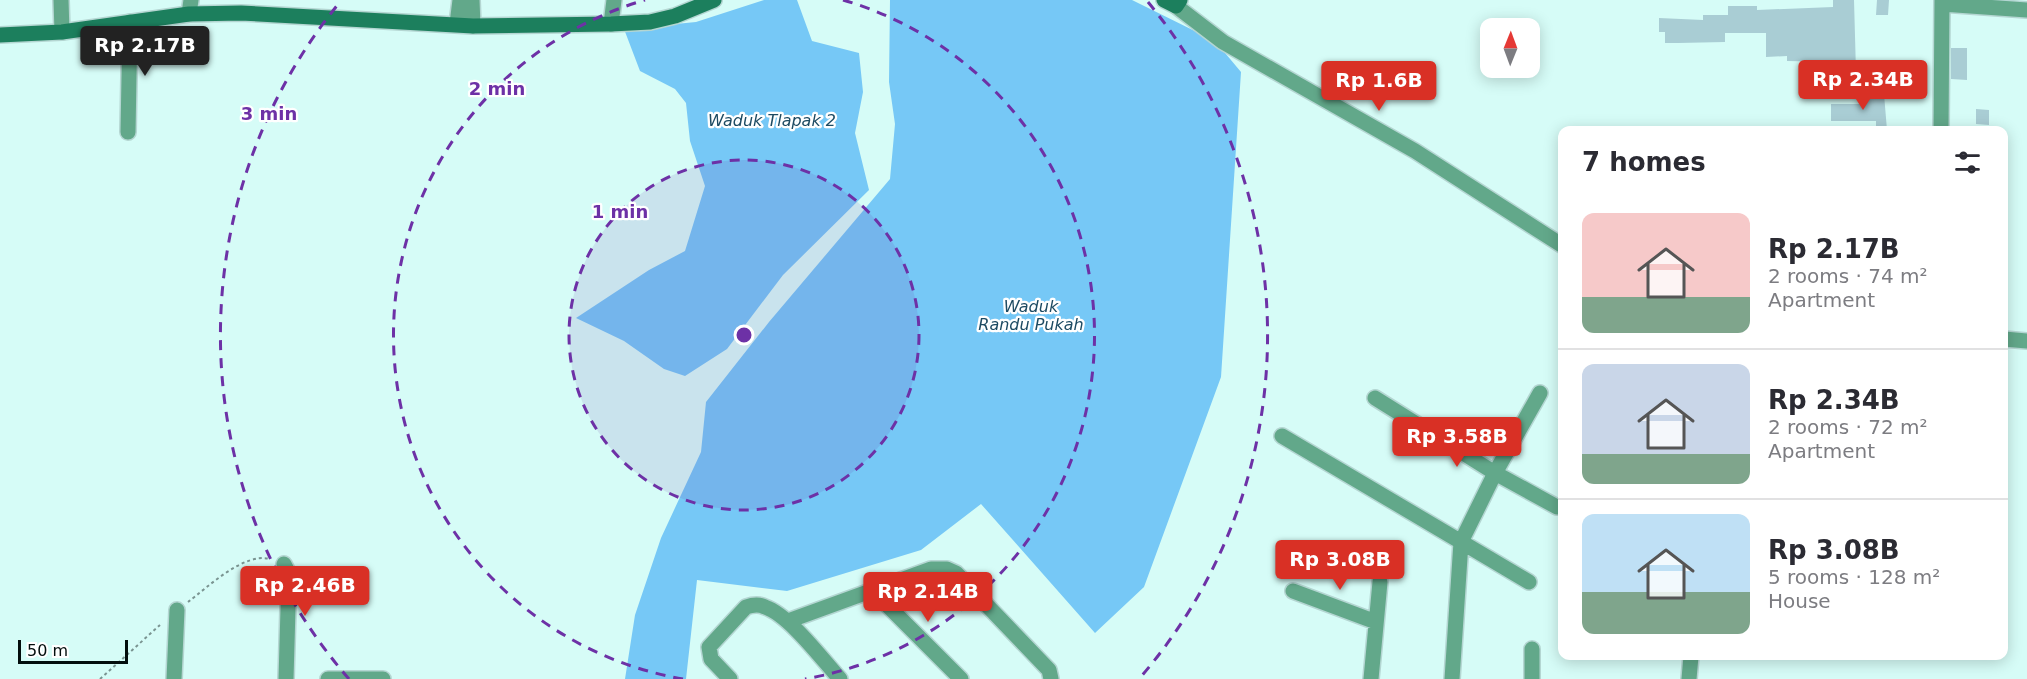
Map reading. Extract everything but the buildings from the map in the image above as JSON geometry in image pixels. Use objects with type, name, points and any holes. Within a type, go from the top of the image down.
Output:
[{"type":"main road","points":[[0,36],[62,32],[130,22],[190,7],[241,13],[473,26],[611,24],[650,21],[675,16],[714,0]]},
{"type":"street","points":[[61,0],[62,32]]},
{"type":"street","points":[[457,24],[460,0]]},
{"type":"street","points":[[472,0],[473,26]]},
{"type":"street","points":[[611,24],[614,0]]},
{"type":"street","points":[[1174,2],[1224,42],[1414,151],[1558,243]]},
{"type":"street","points":[[1941,126],[1942,2],[2027,10]]},
{"type":"street","points":[[128,132],[130,22]]},
{"type":"street","points":[[2008,339],[2027,341]]},
{"type":"street","points":[[1452,679],[1461,542],[1495,473],[1540,393]]},
{"type":"street","points":[[1375,398],[1495,473],[1557,507]]},
{"type":"street","points":[[1282,436],[1529,582]]},
{"type":"street","points":[[284,564],[289,574],[286,679]]},
{"type":"street","points":[[788,621],[931,568],[947,569],[956,573],[1049,670],[1051,679]]},
{"type":"street","points":[[1371,679],[1380,582]]},
{"type":"street","points":[[872,590],[961,679]]},
{"type":"street","points":[[1293,591],[1376,622]]},
{"type":"street","points":[[730,679],[711,659],[709,647],[746,607],[754,605],[766,607],[788,621],[840,679]]},
{"type":"street","points":[[174,679],[177,610]]},
{"type":"street","points":[[1532,649],[1532,679]]},
{"type":"street","points":[[1689,679],[1691,660]]},
{"type":"street","points":[[328,679],[383,679]]},
{"type":"water","name":"Waduk Tlapak 2","points":[[764,0],[797,0],[812,41],[859,53],[863,92],[855,133],[869,190],[783,275],[727,349],[685,376],[664,369],[624,341],[576,318],[649,270],[685,251],[705,186],[690,141],[686,103],[675,89],[640,71],[624,29],[696,22]]},
{"type":"water","name":"Waduk Randu Pukah","points":[[890,0],[1132,0],[1215,41],[1241,72],[1221,377],[1144,587],[1095,633],[981,504],[921,550],[787,591],[697,580],[686,679],[625,679],[635,615],[661,538],[701,452],[706,402],[769,322],[890,179],[895,124],[889,82]]}]
